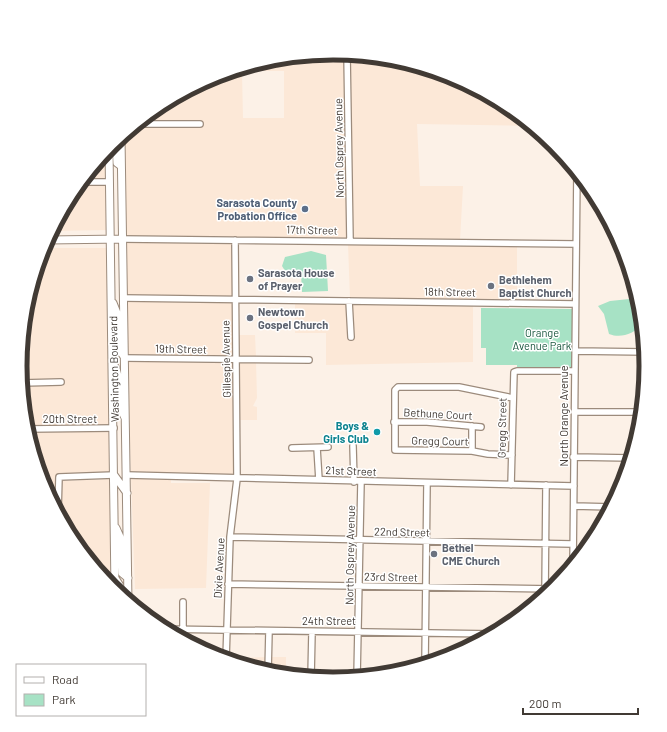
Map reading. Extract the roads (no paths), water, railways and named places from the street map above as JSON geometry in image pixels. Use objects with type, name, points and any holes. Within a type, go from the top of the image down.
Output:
[{"type":"main road","name":"Washington Boulevard","points":[[121,145],[128,593]]},
{"type":"main road","points":[[116,150],[117,163],[122,166]]},
{"type":"main road","name":"Washington Boulevard","points":[[109,158],[115,578]]},
{"type":"main road","name":"17th Street","points":[[54,240],[123,239]]},
{"type":"main road","points":[[111,301],[115,305],[117,313],[118,348],[125,358]]},
{"type":"main road","points":[[113,362],[118,371],[119,408],[126,420]]},
{"type":"main road","points":[[114,463],[127,475]]},
{"type":"main road","points":[[114,475],[127,493]]},
{"type":"main road","points":[[115,526],[120,537],[122,573],[128,578]]},
{"type":"main road","points":[[115,578],[120,585]]},
{"type":"street","name":"North Osprey Avenue","points":[[347,60],[350,241]]},
{"type":"street","points":[[146,124],[200,124]]},
{"type":"street","name":"North Orange Avenue","points":[[573,558],[577,179]]},
{"type":"street","points":[[88,182],[109,182]]},
{"type":"street","name":"17th Street","points":[[123,239],[576,244]]},
{"type":"street","name":"Gillespie Avenue","points":[[235,240],[237,479]]},
{"type":"street","name":"18th Street","points":[[124,298],[575,304]]},
{"type":"street","points":[[349,301],[351,337]]},
{"type":"street","points":[[575,351],[639,352]]},
{"type":"street","name":"19th Street","points":[[125,358],[309,360]]},
{"type":"street","name":"Gregg Street","points":[[511,485],[513,374],[515,371],[574,372]]},
{"type":"street","points":[[28,383],[61,382]]},
{"type":"street","points":[[394,422],[396,388],[459,387],[513,398]]},
{"type":"street","points":[[574,412],[636,412]]},
{"type":"street","name":"Bethune Court","points":[[394,422],[481,427]]},
{"type":"street","name":"Gregg Court","points":[[394,422],[395,450],[472,451],[488,454],[512,455]]},
{"type":"street","points":[[472,426],[472,451]]},
{"type":"street","name":"20th Street","points":[[34,429],[114,428]]},
{"type":"street","points":[[353,446],[354,482]]},
{"type":"street","points":[[292,448],[328,447]]},
{"type":"street","points":[[317,448],[319,480]]},
{"type":"street","points":[[574,457],[626,458]]},
{"type":"street","points":[[58,501],[59,477],[114,475]]},
{"type":"street","name":"21st Street","points":[[127,475],[354,482],[574,486]]},
{"type":"street","name":"Dixie Avenue","points":[[226,653],[230,538],[237,479]]},
{"type":"street","name":"North Osprey Avenue","points":[[357,672],[361,482]]},
{"type":"street","points":[[425,658],[427,483]]},
{"type":"street","points":[[545,588],[546,485]]},
{"type":"street","points":[[574,506],[605,507]]},
{"type":"street","name":"22nd Street","points":[[230,538],[573,544]]},
{"type":"street","name":"23rd Street","points":[[228,584],[544,589]]},
{"type":"street","points":[[183,602],[183,633]]},
{"type":"street","name":"24th Street","points":[[177,629],[482,634]]},
{"type":"street","points":[[268,666],[269,631]]},
{"type":"street","points":[[311,672],[312,632]]},
{"type":"place","name":"Sarasota County Probation Office","points":[[305,209]]},
{"type":"place","name":"Sarasota House of Prayer","points":[[250,279]]},
{"type":"place","name":"Bethlehem Baptist Church","points":[[491,286]]},
{"type":"place","name":"Newtown Gospel Church","points":[[250,318]]},
{"type":"place","name":"Boys & Girls Club","points":[[377,432]]},
{"type":"place","name":"Bethel CME Church","points":[[434,554]]},
{"type":"park label","name":"Orange Avenue Park","points":[[542,339]]}]
